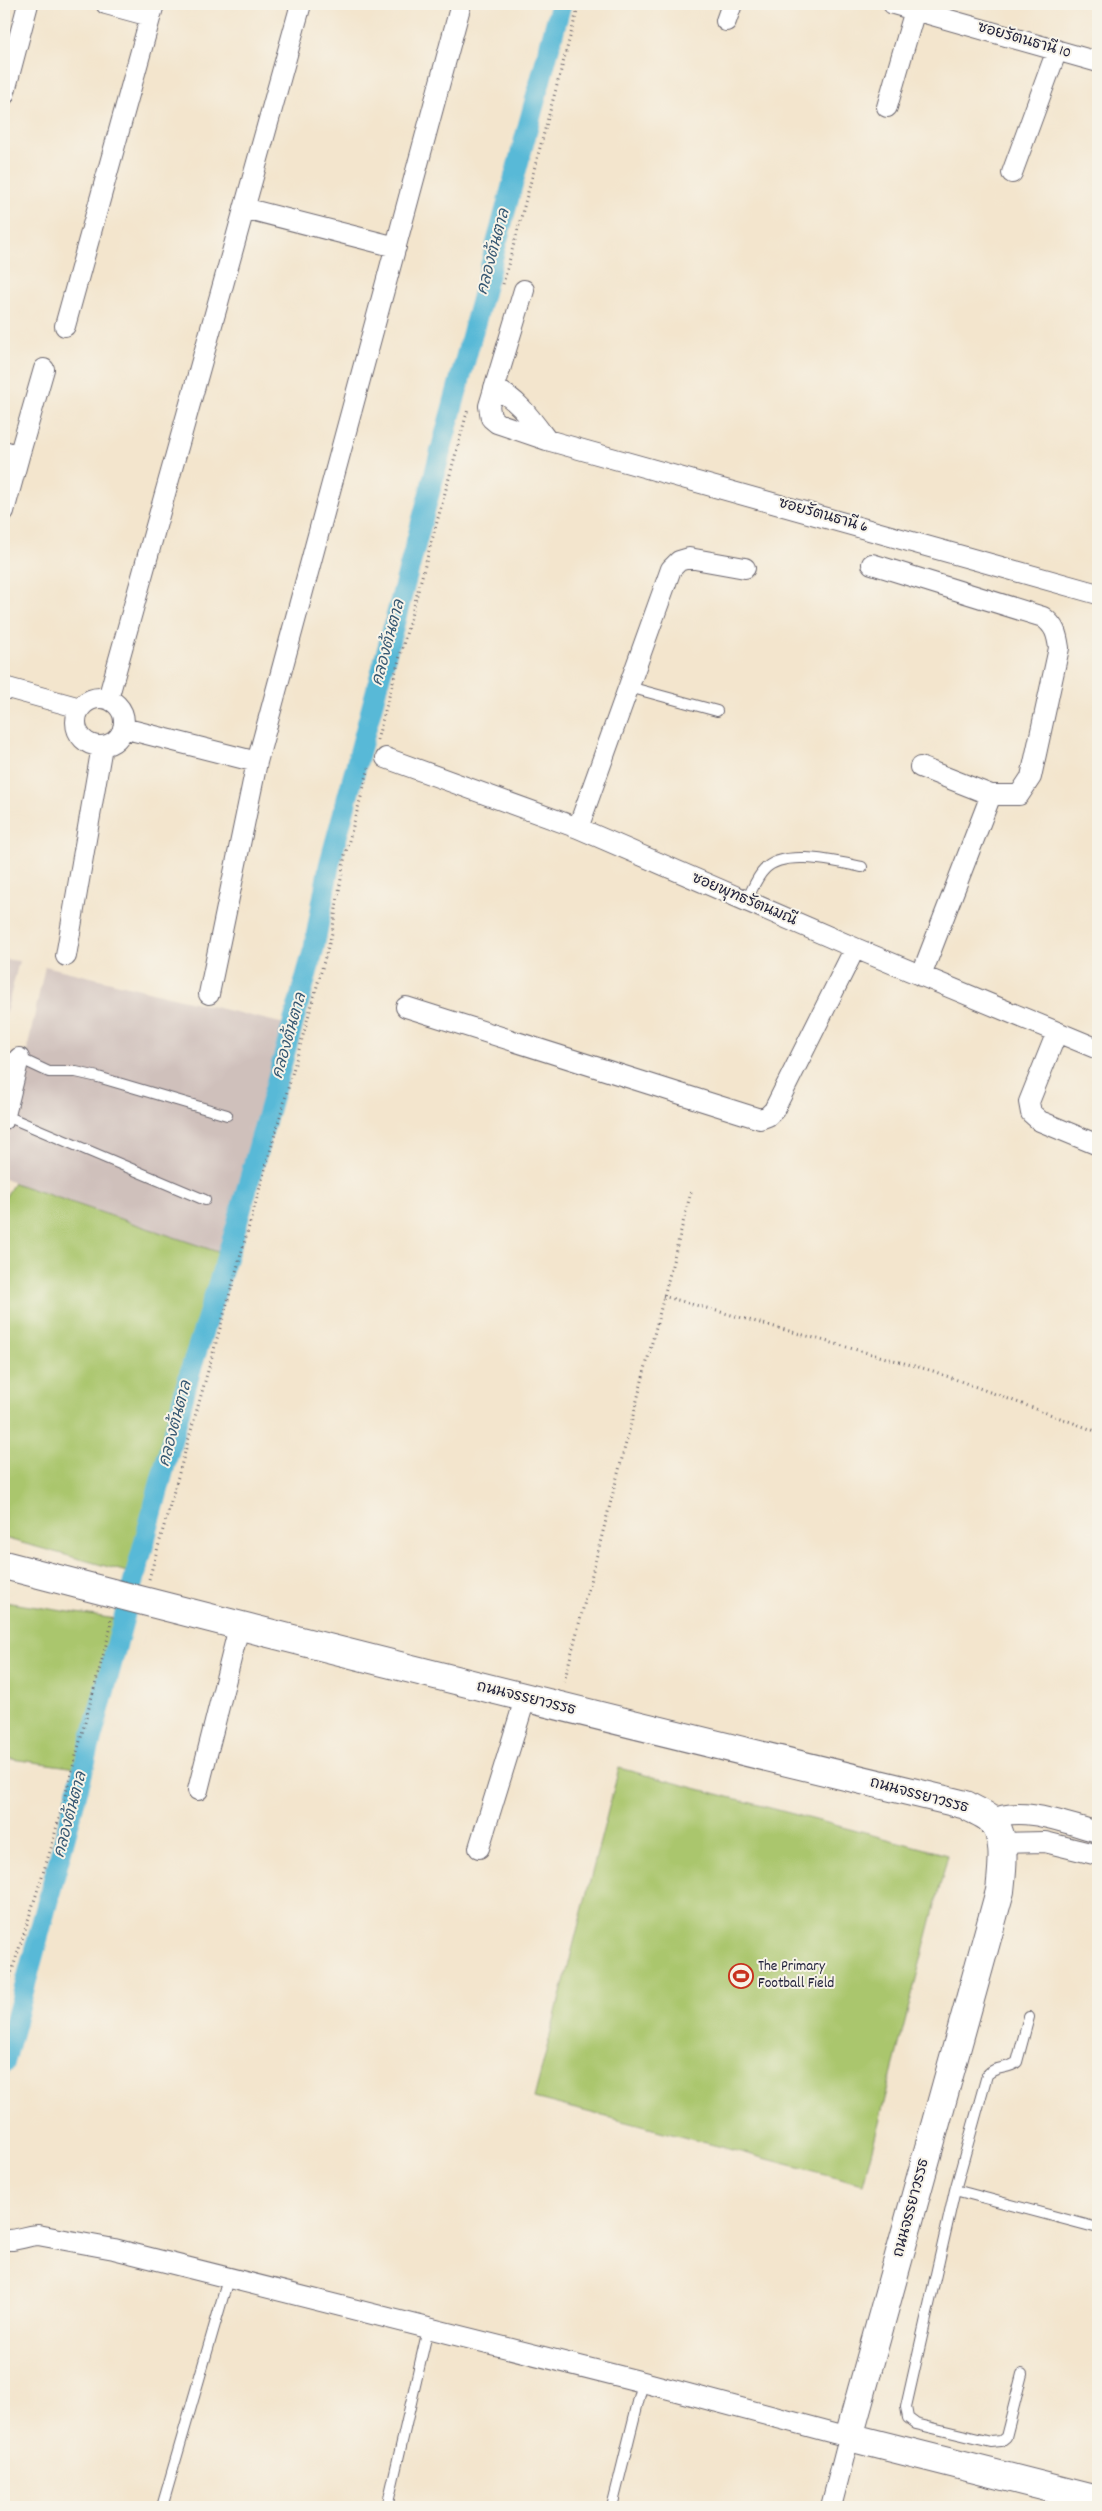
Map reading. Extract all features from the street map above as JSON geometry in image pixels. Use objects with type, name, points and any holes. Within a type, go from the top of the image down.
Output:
[{"type":"main road","name":"ถนนจรรยาวรรธ","points":[[4,1565],[525,1699],[966,1806],[997,1832],[1003,1864],[1000,1891],[849,2437]]},
{"type":"main road","points":[[849,2437],[1062,2495],[1098,2500]]},
{"type":"street","points":[[4,95],[28,4]]},
{"type":"street","points":[[65,326],[152,10],[106,4]]},
{"type":"street","points":[[108,699],[301,4]]},
{"type":"street","points":[[209,994],[257,762],[461,4]]},
{"type":"street","name":"ซอยรัตนธานี 10","points":[[893,4],[1098,62]]},
{"type":"street","points":[[887,107],[915,10]]},
{"type":"street","points":[[1012,173],[1057,50]]},
{"type":"street","points":[[244,208],[396,247]]},
{"type":"street","name":"ซอยรัตนธานี 6","points":[[524,290],[489,406],[491,418],[496,423],[547,440],[1098,594]]},
{"type":"street","points":[[4,511],[11,454],[44,369]]},
{"type":"street","points":[[494,388],[505,392],[547,440]]},
{"type":"street","points":[[578,828],[672,569],[679,561],[689,558],[744,568]]},
{"type":"street","points":[[872,564],[1044,617],[1053,625],[1058,636],[1058,648],[1031,777],[1019,795],[991,795],[920,767]]},
{"type":"street","points":[[4,687],[80,708]]},
{"type":"street","points":[[92,699],[108,699],[114,702],[122,714],[123,728],[115,740],[102,746],[94,745],[81,737],[76,723],[80,708],[92,699]]},
{"type":"street","points":[[123,728],[257,762]]},
{"type":"street","points":[[66,956],[102,746]]},
{"type":"street","name":"ซอยพุทธรัตนมณี","points":[[378,756],[578,828],[855,948],[1098,1049]]},
{"type":"street","points":[[922,976],[991,795]]},
{"type":"street","points":[[406,1007],[760,1119],[768,1116],[774,1110],[855,948]]},
{"type":"street","points":[[1056,1032],[1029,1102],[1031,1113],[1040,1121],[1098,1145]]},
{"type":"street","points":[[4,1116],[19,1058]]},
{"type":"street","points":[[198,1790],[240,1627]]},
{"type":"street","points":[[479,1848],[525,1699]]},
{"type":"street","points":[[1098,1832],[1025,1814],[1003,1813],[997,1832],[1098,1855]]},
{"type":"street","points":[[4,2240],[17,2241],[26,2236],[38,2235],[114,2249],[643,2382],[849,2437],[831,2507]]},
{"type":"lane","points":[[629,687],[716,711]]},
{"type":"lane","points":[[746,901],[763,870],[773,862],[794,859],[822,859],[862,867]]},
{"type":"lane","points":[[19,1058],[49,1072],[76,1072],[98,1077],[227,1115]]},
{"type":"lane","points":[[4,1116],[205,1200]]},
{"type":"lane","points":[[1022,2374],[1006,2436],[1001,2441],[991,2442],[916,2424],[908,2418],[906,2407],[955,2190],[987,2075],[992,2069],[1014,2065],[1017,2062],[1028,2017]]},
{"type":"lane","points":[[955,2190],[1098,2228]]},
{"type":"lane","points":[[162,2507],[228,2279]]},
{"type":"lane","points":[[388,2507],[428,2329]]},
{"type":"lane","points":[[612,2507],[643,2382]]},
{"type":"path","points":[[502,288],[580,4]]},
{"type":"path","points":[[4,1996],[51,1848],[110,1630],[129,1598],[332,933],[345,855],[378,756],[470,402]]},
{"type":"path","points":[[557,1707],[691,1192]]},
{"type":"path","points":[[663,1296],[933,1371],[1098,1432]]},
{"type":"shaded area","points":[[4,959],[19,961],[4,1021]]},
{"type":"shaded area","points":[[45,966],[285,1024],[218,1252],[4,1179],[4,1158]]},
{"type":"green space","points":[[14,1183],[218,1252],[127,1572],[4,1538],[4,1199]]},
{"type":"green space","points":[[4,1602],[116,1619],[77,1768],[4,1758]]},
{"type":"green space","name":"The Primary Football Field","points":[[619,1768],[948,1855],[863,2184],[534,2098]]},
{"type":"waterway","name":"คลองต้นตาล","points":[[4,2064],[190,1372],[235,1231],[314,948],[329,866],[561,4]]},
{"type":"place","name":"The Primary Football Field","points":[[741,1976]]}]
